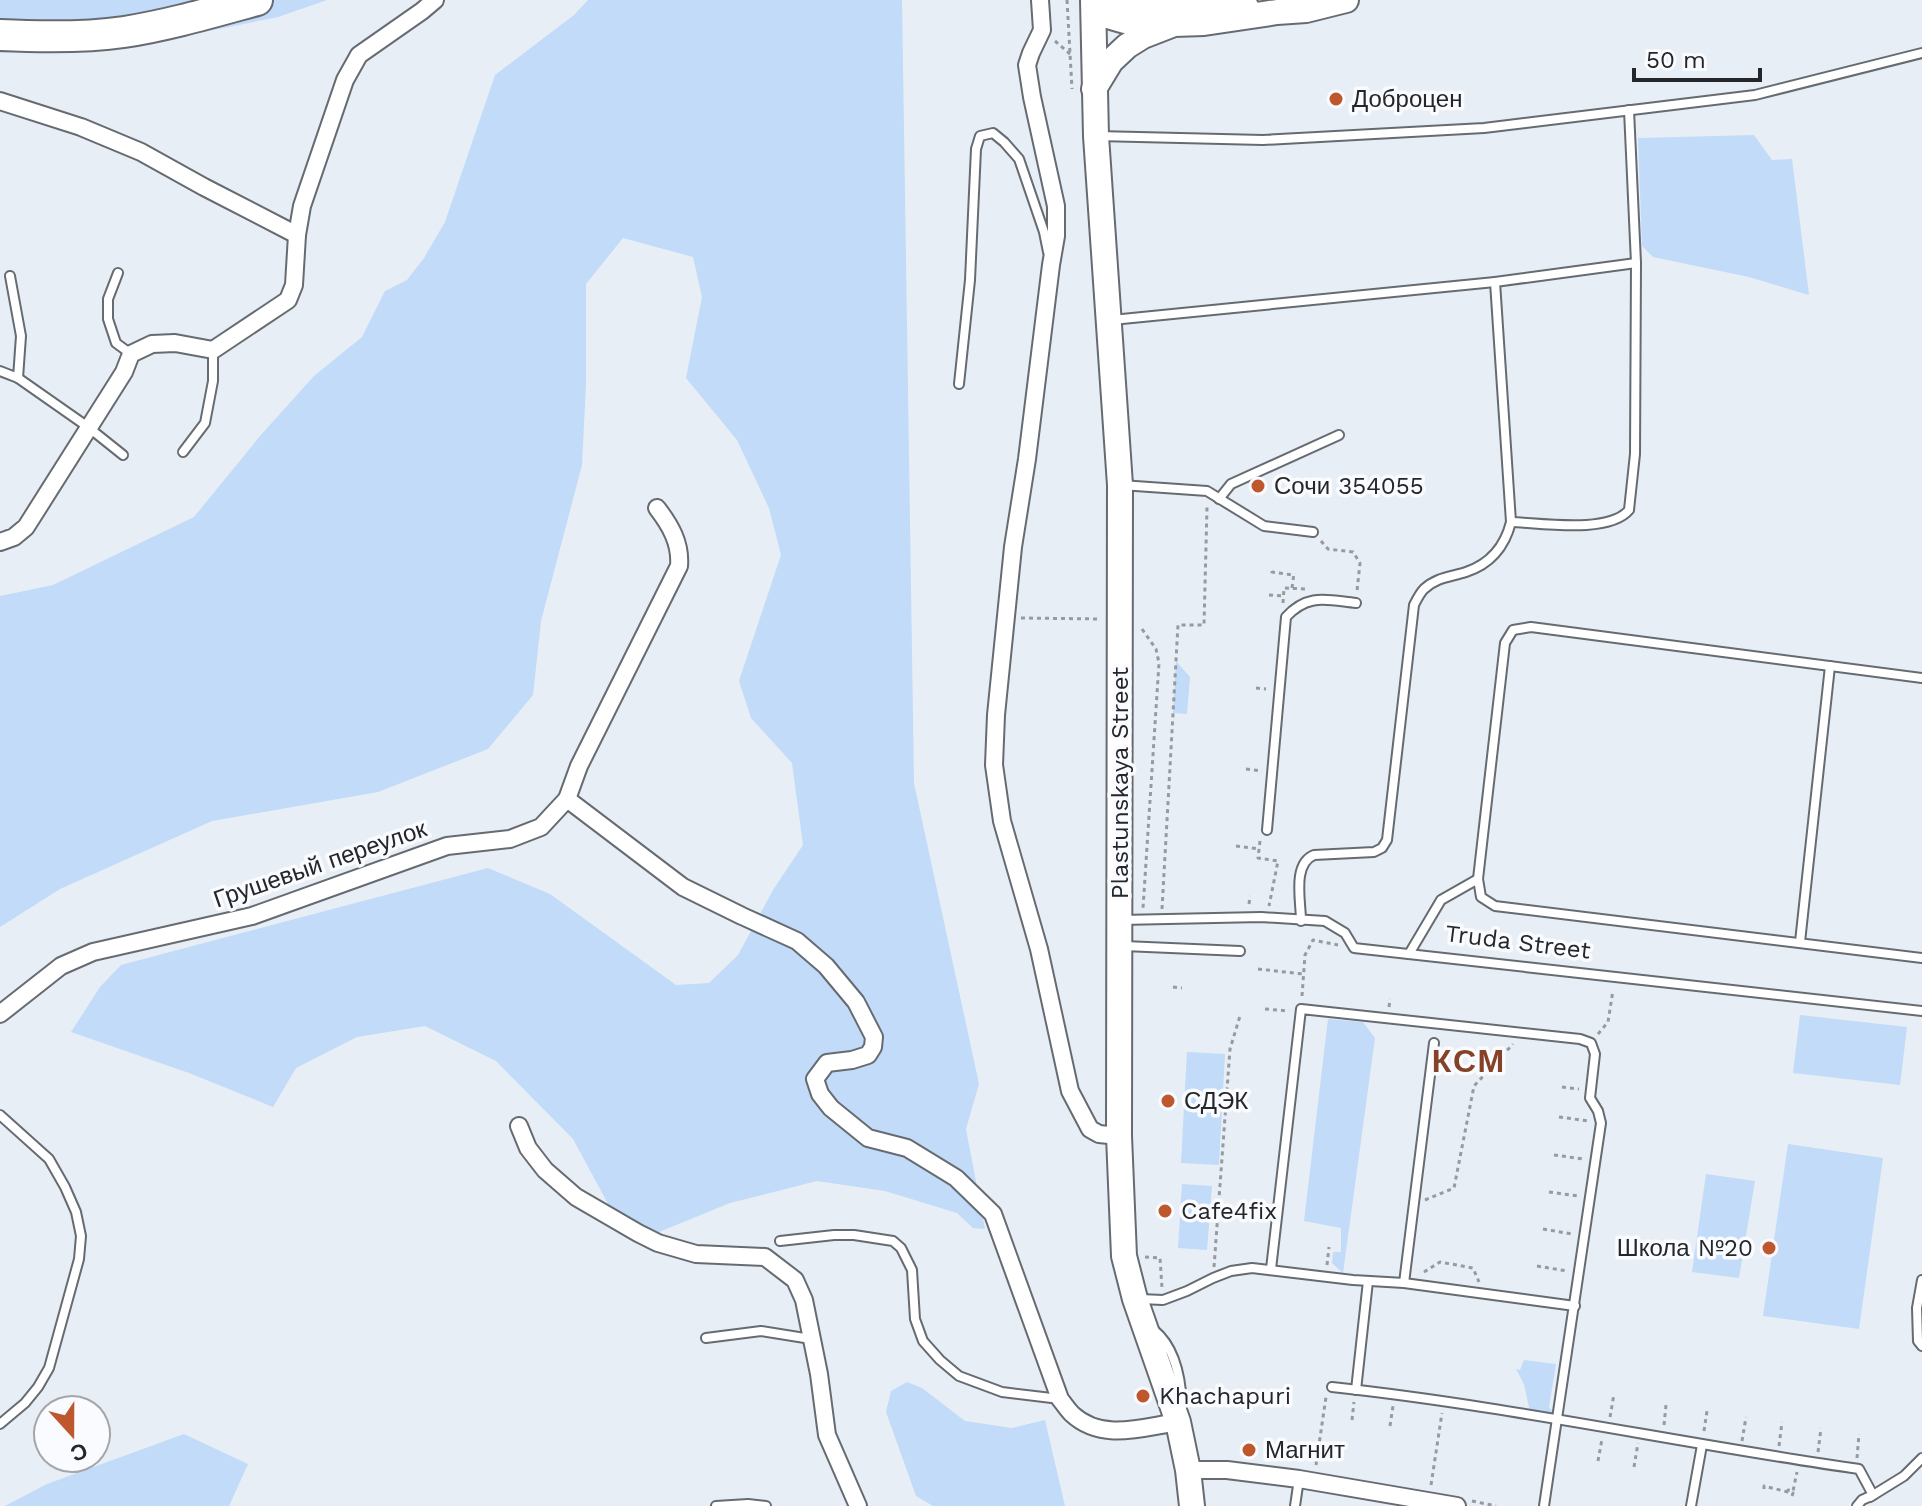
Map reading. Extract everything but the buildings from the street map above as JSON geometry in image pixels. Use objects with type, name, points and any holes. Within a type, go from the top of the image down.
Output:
[{"type":"highway","points":[[0,35],[45,37],[122,32],[257,0]]},
{"type":"main road","points":[[1094,6],[1173,8],[1202,2],[1277,12],[1306,10],[1346,0]]},
{"type":"main road","name":"Plastunskaya Street","points":[[1094,6],[1084,91],[1096,136],[1120,485],[1131,920],[1119,946],[1119,1136],[1124,1256],[1139,1310],[1178,1422],[1192,1506]]},
{"type":"main road","points":[[1084,91],[1127,46],[1143,36],[1173,8]]},
{"type":"street","points":[[0,542],[14,537],[26,527],[124,372],[131,354],[152,344],[163,343],[213,350],[288,300],[294,285],[302,206],[345,80],[359,55],[435,0]]},
{"type":"street","points":[[1040,0],[1042,30],[1027,65],[1056,206],[1056,236],[1013,547],[994,765],[1002,821],[1039,949],[1070,1091],[1090,1129],[1099,1134],[1119,1136]]},
{"type":"street","points":[[0,101],[81,127],[141,152],[297,235]]},
{"type":"street","name":"Грушевый переулок","points":[[0,1014],[61,966],[93,952],[252,916],[447,846],[510,839],[541,827],[567,799],[579,766],[679,566],[680,553],[675,537],[657,508]]},
{"type":"street","points":[[567,799],[683,887],[797,941],[826,966],[856,1002],[874,1037],[873,1047],[868,1055],[827,1063],[815,1079],[820,1094],[831,1108],[868,1138],[907,1148],[956,1178],[993,1214],[1060,1399],[1073,1415],[1089,1425],[1119,1432],[1178,1422]]},
{"type":"street","points":[[519,1126],[528,1148],[545,1170],[576,1197],[638,1233],[658,1243],[696,1254],[765,1257],[795,1280],[804,1300],[827,1435],[858,1506]]},
{"type":"street","points":[[1188,1470],[1307,1476],[1457,1506]]},
{"type":"lane","points":[[1096,136],[1263,140],[1484,128],[1755,95],[1922,53]]},
{"type":"lane","points":[[1511,522],[1594,525],[1613,521],[1629,510],[1635,454],[1636,263],[1629,110]]},
{"type":"lane","points":[[959,384],[970,280],[976,149],[980,136],[993,133],[1019,159],[1044,232],[1051,265]]},
{"type":"lane","points":[[1109,320],[1495,282],[1636,263]]},
{"type":"lane","points":[[118,273],[108,299],[108,319],[116,343],[131,354]]},
{"type":"lane","points":[[10,276],[21,336],[18,378]]},
{"type":"lane","points":[[1301,921],[1300,874],[1308,858],[1314,855],[1374,852],[1382,848],[1387,840],[1414,605],[1421,591],[1441,578],[1481,566],[1494,556],[1508,535],[1511,522],[1495,282]]},
{"type":"lane","points":[[183,452],[205,423],[213,381],[213,350]]},
{"type":"lane","points":[[0,371],[18,378],[123,455]]},
{"type":"lane","points":[[1219,499],[1231,484],[1339,435]]},
{"type":"lane","points":[[1120,485],[1207,491],[1264,526],[1313,532]]},
{"type":"lane","points":[[1267,830],[1286,617],[1297,606],[1319,599],[1356,603]]},
{"type":"lane","points":[[1922,678],[1531,627],[1513,630],[1505,643],[1478,879],[1481,897],[1495,906],[1922,958]]},
{"type":"lane","points":[[1800,942],[1830,666]]},
{"type":"lane","points":[[1409,954],[1441,900],[1478,879]]},
{"type":"lane","points":[[1131,920],[1252,917],[1325,921],[1345,933],[1354,948]]},
{"type":"lane","points":[[1119,946],[1240,951]]},
{"type":"lane","name":"Truda Street","points":[[1354,948],[1922,1011]]},
{"type":"lane","points":[[1271,1269],[1301,1011],[1580,1039],[1591,1043],[1595,1054],[1590,1098],[1600,1121],[1544,1506]]},
{"type":"lane","points":[[1404,1283],[1434,1043]]},
{"type":"lane","points":[[0,1115],[49,1159],[76,1212],[81,1236],[79,1259],[49,1368],[25,1403],[0,1424]]},
{"type":"lane","points":[[780,1241],[854,1235],[893,1241],[901,1248],[912,1270],[915,1319],[923,1341],[940,1360],[959,1376],[1002,1392],[1060,1399]]},
{"type":"lane","points":[[1139,1310],[1231,1271],[1252,1268],[1404,1283],[1575,1306]]},
{"type":"lane","points":[[1922,1280],[1917,1308],[1918,1341],[1922,1346]]},
{"type":"lane","points":[[1356,1390],[1368,1281]]},
{"type":"lane","points":[[706,1338],[761,1331],[811,1339]]},
{"type":"lane","points":[[1332,1387],[1557,1419],[1859,1469],[1873,1495],[1859,1503]]},
{"type":"lane","points":[[1691,1506],[1702,1445]]},
{"type":"lane","points":[[1859,1503],[1904,1476],[1922,1458]]},
{"type":"lane","points":[[1295,1506],[1307,1476]]},
{"type":"lane","points":[[716,1506],[766,1506]]},
{"type":"path","points":[[1067,0],[1070,67],[1084,91]]},
{"type":"path","points":[[1161,921],[1178,625],[1204,625],[1207,491]]},
{"type":"path","points":[[1313,532],[1328,549],[1353,552],[1360,563]]},
{"type":"path","points":[[1272,571],[1293,574],[1292,588]]},
{"type":"path","points":[[1269,595],[1283,596]]},
{"type":"path","points":[[1038,618],[1105,619]]},
{"type":"path","points":[[1131,920],[1159,663],[1156,649],[1140,628]]},
{"type":"path","points":[[1256,688],[1274,690]]},
{"type":"path","points":[[1246,769],[1266,771]]},
{"type":"path","points":[[1236,846],[1259,849]]},
{"type":"path","points":[[1265,1009],[1301,1011],[1305,955],[1313,940],[1354,948]]},
{"type":"path","points":[[1258,969],[1303,974]]},
{"type":"path","points":[[1591,1043],[1608,1022],[1615,978]]},
{"type":"path","points":[[1173,987],[1182,988]]},
{"type":"path","points":[[1213,1278],[1230,1049],[1240,1016]]},
{"type":"path","points":[[1414,1205],[1454,1188],[1474,1086],[1523,1033]]},
{"type":"path","points":[[1562,1087],[1590,1090]]},
{"type":"path","points":[[1559,1117],[1600,1121]]},
{"type":"path","points":[[1554,1155],[1595,1160]]},
{"type":"path","points":[[1549,1192],[1589,1197]]},
{"type":"path","points":[[1543,1229],[1583,1236]]},
{"type":"path","points":[[1139,1257],[1160,1258],[1163,1300]]},
{"type":"path","points":[[1404,1283],[1440,1262],[1473,1268],[1484,1293]]},
{"type":"path","points":[[1537,1266],[1578,1272]]},
{"type":"path","points":[[1307,1476],[1325,1399],[1332,1387]]},
{"type":"path","points":[[1352,1420],[1356,1390]]},
{"type":"path","points":[[1598,1461],[1614,1394]]},
{"type":"path","points":[[1390,1426],[1394,1396]]},
{"type":"path","points":[[1431,1485],[1444,1403]]},
{"type":"path","points":[[1662,1438],[1666,1405]]},
{"type":"path","points":[[1702,1445],[1707,1411]]},
{"type":"path","points":[[1741,1451],[1746,1417]]},
{"type":"path","points":[[1777,1456],[1782,1422]]},
{"type":"path","points":[[1817,1462],[1821,1428]]},
{"type":"path","points":[[1634,1467],[1640,1434]]},
{"type":"path","points":[[1855,1468],[1859,1434]]},
{"type":"path","points":[[1788,1492],[1793,1491],[1800,1460]]},
{"type":"path","points":[[1764,1489],[1764,1486],[1793,1493],[1792,1496]]},
{"type":"shaded area","points":[[0,0],[327,0],[278,17],[129,47],[0,53]]},
{"type":"shaded area","points":[[588,0],[902,0],[914,783],[979,1084],[966,1129],[985,1229],[973,1228],[957,1213],[885,1191],[817,1181],[730,1203],[654,1234],[613,1213],[573,1139],[496,1061],[425,1026],[357,1037],[296,1068],[273,1107],[189,1073],[71,1032],[100,987],[121,965],[488,868],[550,894],[676,985],[709,983],[738,955],[773,890],[803,845],[792,763],[751,718],[739,681],[781,555],[769,508],[737,440],[686,378],[702,297],[693,257],[623,238],[586,284],[582,465],[541,621],[533,695],[488,749],[378,792],[212,821],[60,889],[0,927],[0,596],[53,585],[194,517],[314,376],[362,337],[385,291],[407,280],[424,258],[445,222],[495,75],[574,15]]},
{"type":"shaded area","points":[[1754,135],[1772,160],[1792,159],[1809,295],[1749,277],[1653,257],[1642,246],[1638,138]]},
{"type":"shaded area","points":[[1176,661],[1190,677],[1187,714],[1173,713]]},
{"type":"shaded area","points":[[1800,1015],[1907,1027],[1900,1085],[1793,1073]]},
{"type":"shaded area","points":[[1328,1019],[1363,1022],[1375,1038],[1343,1273],[1332,1263],[1333,1252],[1341,1252],[1341,1228],[1304,1221]]},
{"type":"shaded area","points":[[1187,1052],[1225,1054],[1219,1165],[1181,1163]]},
{"type":"shaded area","points":[[1788,1144],[1883,1158],[1859,1329],[1763,1316]]},
{"type":"shaded area","points":[[1706,1174],[1755,1181],[1739,1278],[1692,1272]]},
{"type":"shaded area","points":[[1182,1184],[1212,1186],[1207,1250],[1178,1248]]},
{"type":"shaded area","points":[[1524,1360],[1556,1364],[1549,1407],[1555,1416],[1530,1412],[1524,1384],[1516,1369],[1520,1370]]},
{"type":"shaded area","points":[[907,1382],[922,1388],[965,1421],[1012,1428],[1045,1420],[1065,1506],[933,1506],[916,1496],[886,1412],[891,1391]]},
{"type":"shaded area","points":[[184,1434],[248,1464],[229,1506],[5,1506],[74,1474],[112,1474],[112,1460]]},
{"type":"place","name":"Доброцен","points":[[1336,99]]},
{"type":"place","name":"Сочи 354055","points":[[1258,486]]},
{"type":"place","name":"СДЭК","points":[[1168,1101]]},
{"type":"place","name":"Cafe4fix","points":[[1165,1211]]},
{"type":"place","name":"Школа №20","points":[[1769,1248]]},
{"type":"place","name":"Khachapuri","points":[[1143,1396]]},
{"type":"place","name":"Магнит","points":[[1249,1450]]},
{"type":"district","name":"КСМ","points":[[1469,1061]]}]
